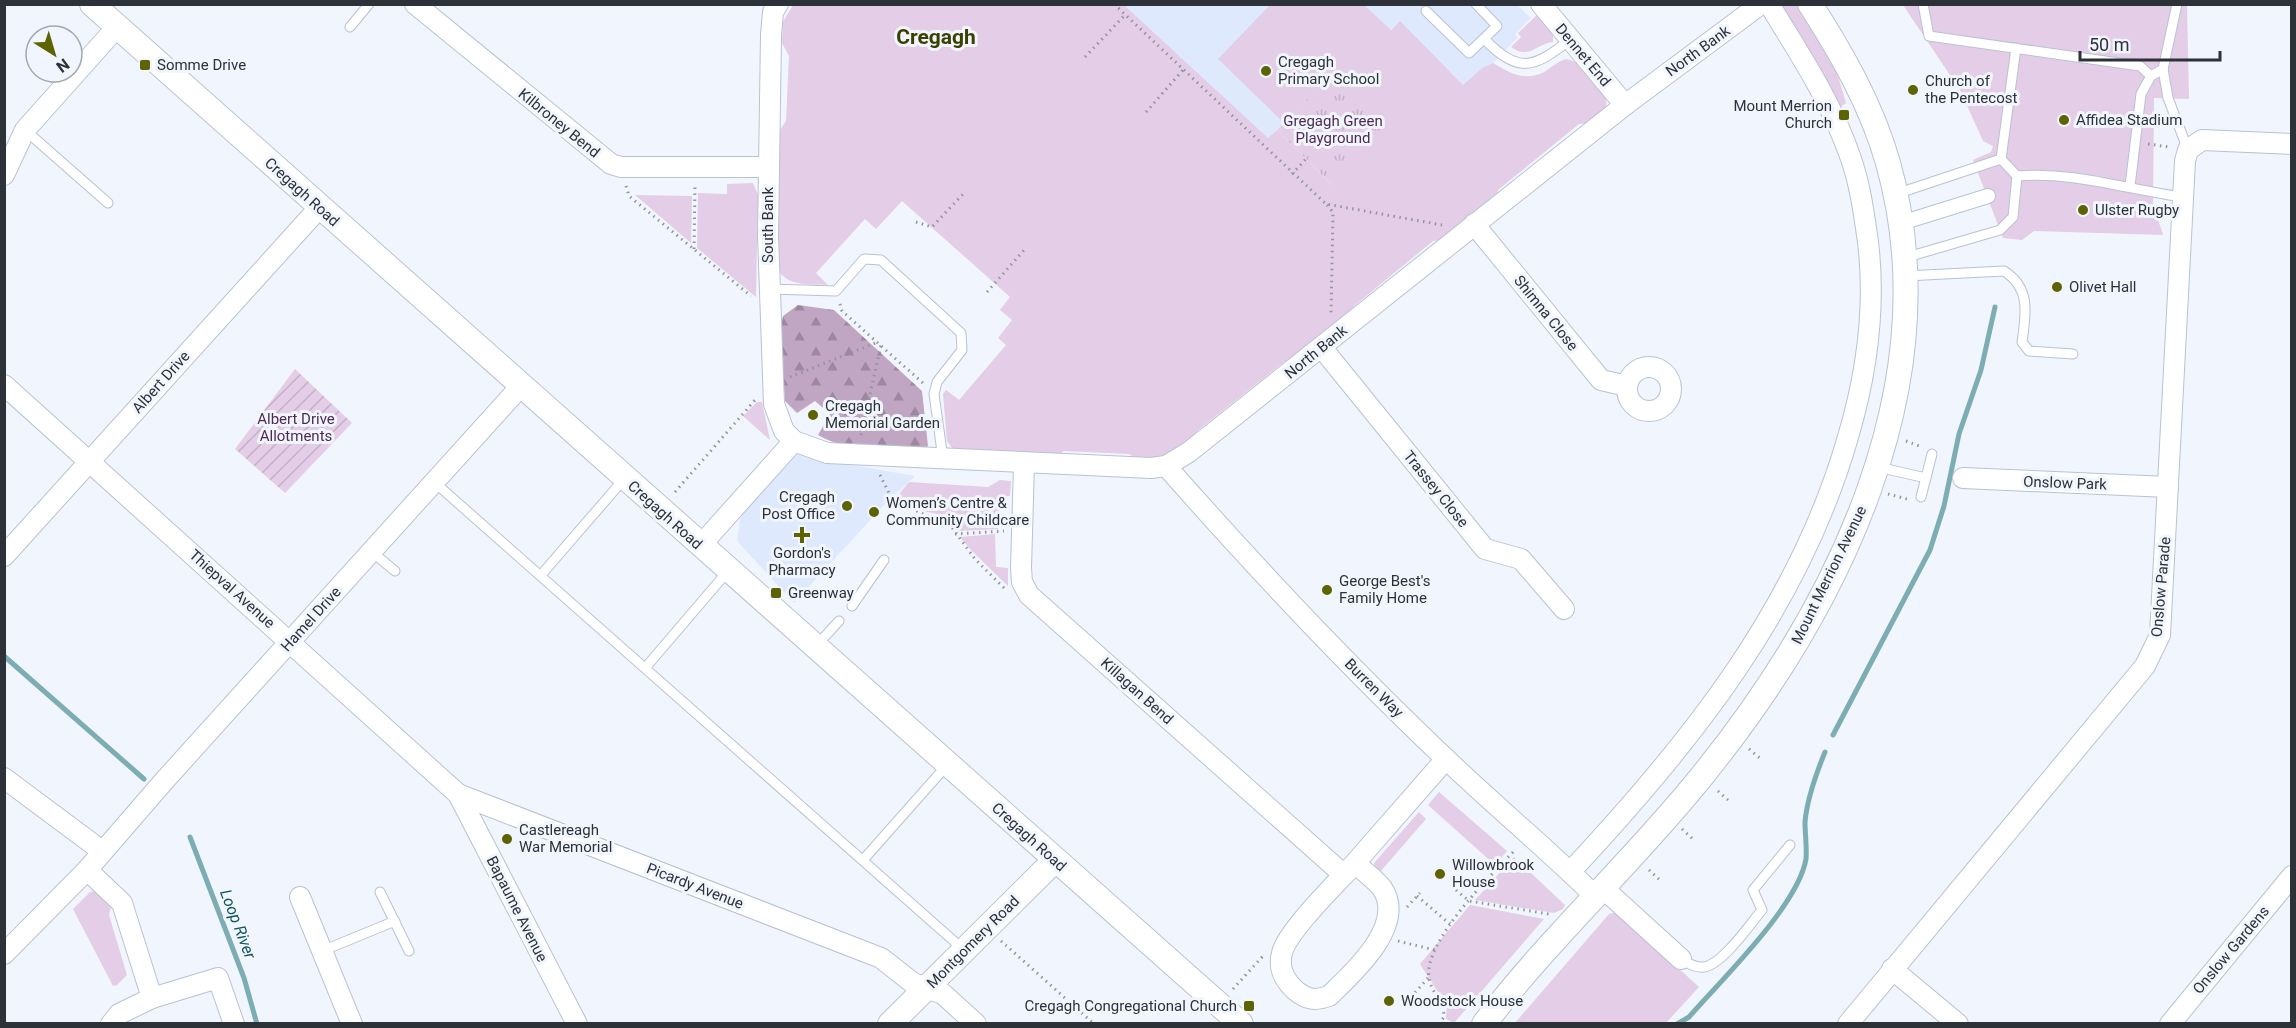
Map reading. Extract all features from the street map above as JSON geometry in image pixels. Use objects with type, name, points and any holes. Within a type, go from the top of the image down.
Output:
[{"type":"street","name":"Cregagh Road","points":[[92,4],[520,387],[1241,1023]]},
{"type":"street","name":"Kilbroney Bend","points":[[415,4],[611,164],[621,167],[768,167]]},
{"type":"street","name":"Dennet End","points":[[1541,4],[1625,105]]},
{"type":"street","name":"North Bank","points":[[794,441],[827,453],[1024,464],[1151,468],[1166,466],[1189,452],[1625,105],[1761,4]]},
{"type":"street","name":"Mount Merrion Avenue","points":[[1570,872],[1668,762],[1740,666],[1769,620],[1817,529],[1837,475],[1858,403],[1867,355],[1871,316],[1871,267],[1864,210],[1851,158],[1833,112],[1769,4]]},
{"type":"street","name":"Mount Merrion Avenue","points":[[1484,1023],[1701,777],[1774,681],[1818,603],[1846,545],[1878,466],[1890,422],[1902,358],[1907,297],[1901,223],[1884,150],[1863,96],[1810,4]]},
{"type":"street","name":"South Bank","points":[[771,7],[768,167],[769,295],[774,404],[784,431],[794,441]]},
{"type":"street","points":[[4,175],[25,130],[117,27]]},
{"type":"street","points":[[2188,150],[2202,140],[2292,144]]},
{"type":"street","name":"Onslow Parade","points":[[1848,1023],[2145,666],[2160,635],[2183,197],[2188,150]]},
{"type":"street","points":[[1901,223],[1988,196]]},
{"type":"street","name":"Albert Drive","points":[[4,556],[319,208]]},
{"type":"street","name":"Shimna Close","points":[[1474,224],[1601,380],[1627,386]]},
{"type":"street","name":"Trassey Close","points":[[1327,343],[1485,549],[1521,559],[1564,609]]},
{"type":"street","name":"Thiepval Avenue","points":[[4,385],[458,794]]},
{"type":"street","name":"Hamel Drive","points":[[4,954],[87,870],[520,387]]},
{"type":"street","points":[[700,546],[794,441]]},
{"type":"street","points":[[1024,464],[1022,582],[1029,595]]},
{"type":"street","name":"Burren Way","points":[[1166,466],[1223,530],[1352,666],[1446,759],[1570,872],[1599,892]]},
{"type":"street","name":"Onslow Park","points":[[1963,478],[2168,487]]},
{"type":"street","name":"Killagan Bend","points":[[1029,595],[1349,869],[1382,889],[1388,904],[1388,920],[1382,937]]},
{"type":"street","points":[[1382,937],[1329,996],[1318,1000],[1305,998],[1285,979],[1281,968],[1286,942],[1446,759]]},
{"type":"street","points":[[4,778],[102,851]]},
{"type":"street","name":"Picardy Avenue","points":[[458,794],[881,958],[913,983],[943,994],[976,1023]]},
{"type":"street","name":"Bapaume Avenue","points":[[458,794],[577,1023]]},
{"type":"street","name":"Montgomery Road","points":[[890,1023],[1055,860]]},
{"type":"street","points":[[87,870],[122,903],[152,998]]},
{"type":"street","name":"Onslow Gardens","points":[[2170,1023],[2292,876]]},
{"type":"street","points":[[1599,892],[1681,959]]},
{"type":"street","points":[[300,897],[352,1023]]},
{"type":"street","points":[[1892,969],[1958,1023]]},
{"type":"street","points":[[111,1023],[119,1014],[152,998],[218,978],[234,1023]]},
{"type":"lane","points":[[350,27],[369,4]]},
{"type":"lane","points":[[1426,11],[1468,53],[1497,26],[1476,4]]},
{"type":"lane","points":[[1923,4],[1929,36],[2140,66],[2151,76]]},
{"type":"lane","points":[[2177,4],[2163,69],[2168,98],[2188,150]]},
{"type":"lane","points":[[1484,39],[1508,60],[1525,65],[1542,60],[1571,39]]},
{"type":"lane","points":[[2001,159],[2016,48]]},
{"type":"lane","points":[[2130,186],[2141,94],[2151,76],[2163,69]]},
{"type":"lane","points":[[25,130],[108,203]]},
{"type":"lane","points":[[1896,194],[2001,159]]},
{"type":"lane","points":[[2001,159],[2018,176],[2044,174],[2130,186],[2153,193],[2183,197]]},
{"type":"lane","points":[[1905,267],[2000,230],[2013,217],[2018,176]]},
{"type":"lane","points":[[769,295],[836,291],[864,259],[881,260],[961,333],[962,350],[937,382],[934,394],[943,459]]},
{"type":"lane","points":[[1905,267],[2004,271],[2014,278],[2023,291],[2026,309],[2022,342],[2029,351],[2073,354]]},
{"type":"lane","points":[[1921,497],[1932,454]]},
{"type":"lane","points":[[1878,466],[1926,478]]},
{"type":"lane","points":[[541,575],[624,479]]},
{"type":"lane","points":[[433,482],[646,667],[964,950]]},
{"type":"lane","points":[[372,552],[394,571]]},
{"type":"lane","points":[[852,606],[884,560]]},
{"type":"lane","points":[[646,667],[728,571]]},
{"type":"lane","points":[[815,647],[839,621]]},
{"type":"lane","points":[[863,860],[948,764]]},
{"type":"lane","points":[[1681,959],[1693,966],[1705,967],[1719,960],[1762,910],[1753,890],[1790,845]]},
{"type":"lane","points":[[380,892],[409,951]]},
{"type":"lane","points":[[322,951],[395,921]]},
{"type":"path","points":[[1114,4],[1333,212],[1327,343]]},
{"type":"path","points":[[1085,57],[1125,15]]},
{"type":"path","points":[[1146,112],[1184,70]]},
{"type":"path","points":[[1292,174],[1306,159]]},
{"type":"path","points":[[621,167],[628,196],[753,298],[769,295]]},
{"type":"path","points":[[694,249],[695,167]]},
{"type":"path","points":[[916,222],[932,227],[964,193]]},
{"type":"path","points":[[1326,204],[1446,226],[1474,224]]},
{"type":"path","points":[[987,292],[1025,249]]},
{"type":"path","points":[[836,291],[842,311],[934,394]]},
{"type":"path","points":[[881,345],[864,455],[892,500],[925,515],[945,518],[975,559],[1004,588],[1029,595]]},
{"type":"path","points":[[955,534],[1022,530]]},
{"type":"path","points":[[1411,997],[1428,978],[1435,950],[1450,924],[1529,834]]},
{"type":"path","points":[[1456,890],[1469,902],[1575,918]]},
{"type":"path","points":[[1408,906],[1418,894],[1450,924]]},
{"type":"path","points":[[986,928],[1094,1023]]},
{"type":"path","points":[[1382,937],[1435,950]]},
{"type":"path","points":[[1428,978],[1444,1010],[1444,1017],[1438,1023]]},
{"type":"shaded area","name":"Cregagh Primary School","points":[[1516,4],[1531,18],[1515,34],[1518,37],[1493,63],[1482,68],[1463,85],[1400,22],[1333,73],[1268,139],[1124,5]]},
{"type":"shaded area","points":[[805,453],[825,460],[915,476],[885,504],[794,603],[737,541],[741,514],[792,455]]},
{"type":"green space","points":[[793,5],[1124,5],[1268,138],[1277,130],[1332,185],[1333,74],[1284,123],[1218,59],[1270,5],[1364,5],[1391,30],[1400,21],[1463,85],[1482,68],[1493,63],[1512,73],[1530,76],[1544,72],[1566,59],[1580,65],[1594,76],[1604,90],[1606,105],[1592,123],[1579,124],[1498,190],[1494,203],[1448,239],[1433,241],[1354,306],[1345,323],[1299,360],[1284,362],[1197,431],[1189,446],[1183,451],[1144,462],[1129,454],[1064,451],[1051,459],[957,455],[947,441],[943,394],[946,390],[959,400],[1006,345],[998,338],[1012,320],[1000,310],[1010,297],[902,201],[876,229],[865,219],[816,273],[828,285],[794,282],[778,270],[780,130],[786,121],[789,56],[782,43],[783,22]]},
{"type":"green space","points":[[1777,5],[1797,5],[1835,66],[1846,103],[1840,107]]},
{"type":"green space","name":"Affidea Stadium","points":[[1903,5],[2187,5],[2189,99],[2154,98],[2153,204],[2163,235],[2034,231],[2022,240],[2003,238],[1973,160],[1991,152],[1993,146],[1983,141],[1960,90]]},
{"type":"green space","points":[[1539,13],[1553,32],[1553,42],[1528,52],[1517,51],[1511,47],[1521,37],[1518,33]]},
{"type":"green space","name":"Gregagh Green Playground","points":[[1333,73],[1389,129],[1332,185],[1277,130]]},
{"type":"green space","points":[[753,183],[758,195],[756,297],[697,248],[698,193],[727,194],[727,184]]},
{"type":"green space","points":[[635,195],[692,196],[691,243]]},
{"type":"green space","points":[[798,305],[834,310],[922,391],[928,446],[919,453],[867,449],[829,440],[818,435],[830,414],[815,401],[797,413],[785,401],[780,333],[783,316]]},
{"type":"green space","name":"Albert Drive Allotments","points":[[295,369],[352,423],[285,493],[235,449]]},
{"type":"green space","points":[[757,402],[762,402],[770,440],[743,416]]},
{"type":"green space","points":[[1000,480],[1011,481],[1010,496],[1001,496],[998,529],[958,531],[947,516],[927,512],[895,499],[909,482],[988,487]]},
{"type":"green space","points":[[995,534],[996,567],[1008,568],[1008,586],[960,537]]},
{"type":"green space","points":[[1439,792],[1507,851],[1495,865],[1428,805]]},
{"type":"green space","points":[[1419,812],[1426,819],[1380,872],[1375,868],[1374,863]]},
{"type":"green space","points":[[1514,857],[1565,905],[1563,909],[1554,913],[1475,900]]},
{"type":"green space","points":[[96,891],[112,903],[109,915],[127,975],[113,986],[73,909],[90,892]]},
{"type":"green space","points":[[1470,905],[1544,919],[1454,1023],[1446,1019],[1447,1006],[1420,964]]},
{"type":"green space","points":[[1617,912],[1699,987],[1666,1023],[1514,1024],[1609,914]]},
{"type":"waterway","points":[[1833,735],[1930,550],[1944,506],[1959,434],[1981,370],[1995,307]]},
{"type":"waterway","name":"Loop River","points":[[4,656],[144,779]]},
{"type":"waterway","points":[[1677,1024],[1689,1017],[1756,942],[1774,920],[1800,878],[1806,859],[1806,813],[1812,787],[1825,752]]},
{"type":"waterway","name":"Loop River","points":[[190,837],[244,978],[257,1024]]},
{"type":"place","name":"Somme Drive","points":[[145,65]]},
{"type":"place","name":"Cregagh Primary School","points":[[1266,71]]},
{"type":"place","name":"Church of the Pentecost","points":[[1913,90]]},
{"type":"place","name":"Mount Merrion Church","points":[[1844,115]]},
{"type":"place","name":"Affidea Stadium","points":[[2064,120]]},
{"type":"place","name":"Ulster Rugby","points":[[2083,210]]},
{"type":"place","name":"Olivet Hall","points":[[2057,287]]},
{"type":"place","name":"Cregagh Memorial Garden","points":[[813,415]]},
{"type":"place","name":"Cregagh Post Office","points":[[847,506]]},
{"type":"place","name":"Women’s Centre & Community Childcare","points":[[874,512]]},
{"type":"place","name":"Gordon's Pharmacy","points":[[802,535]]},
{"type":"place","name":"George Best's Family Home","points":[[1327,590]]},
{"type":"place","name":"Greenway","points":[[776,593]]},
{"type":"place","name":"Castlereagh War Memorial","points":[[507,839]]},
{"type":"place","name":"Willowbrook House","points":[[1440,874]]},
{"type":"place","name":"Woodstock House","points":[[1389,1001]]},
{"type":"place","name":"Cregagh Congregational Church","points":[[1249,1006]]},
{"type":"district","name":"Cregagh","points":[[936,37]]}]
